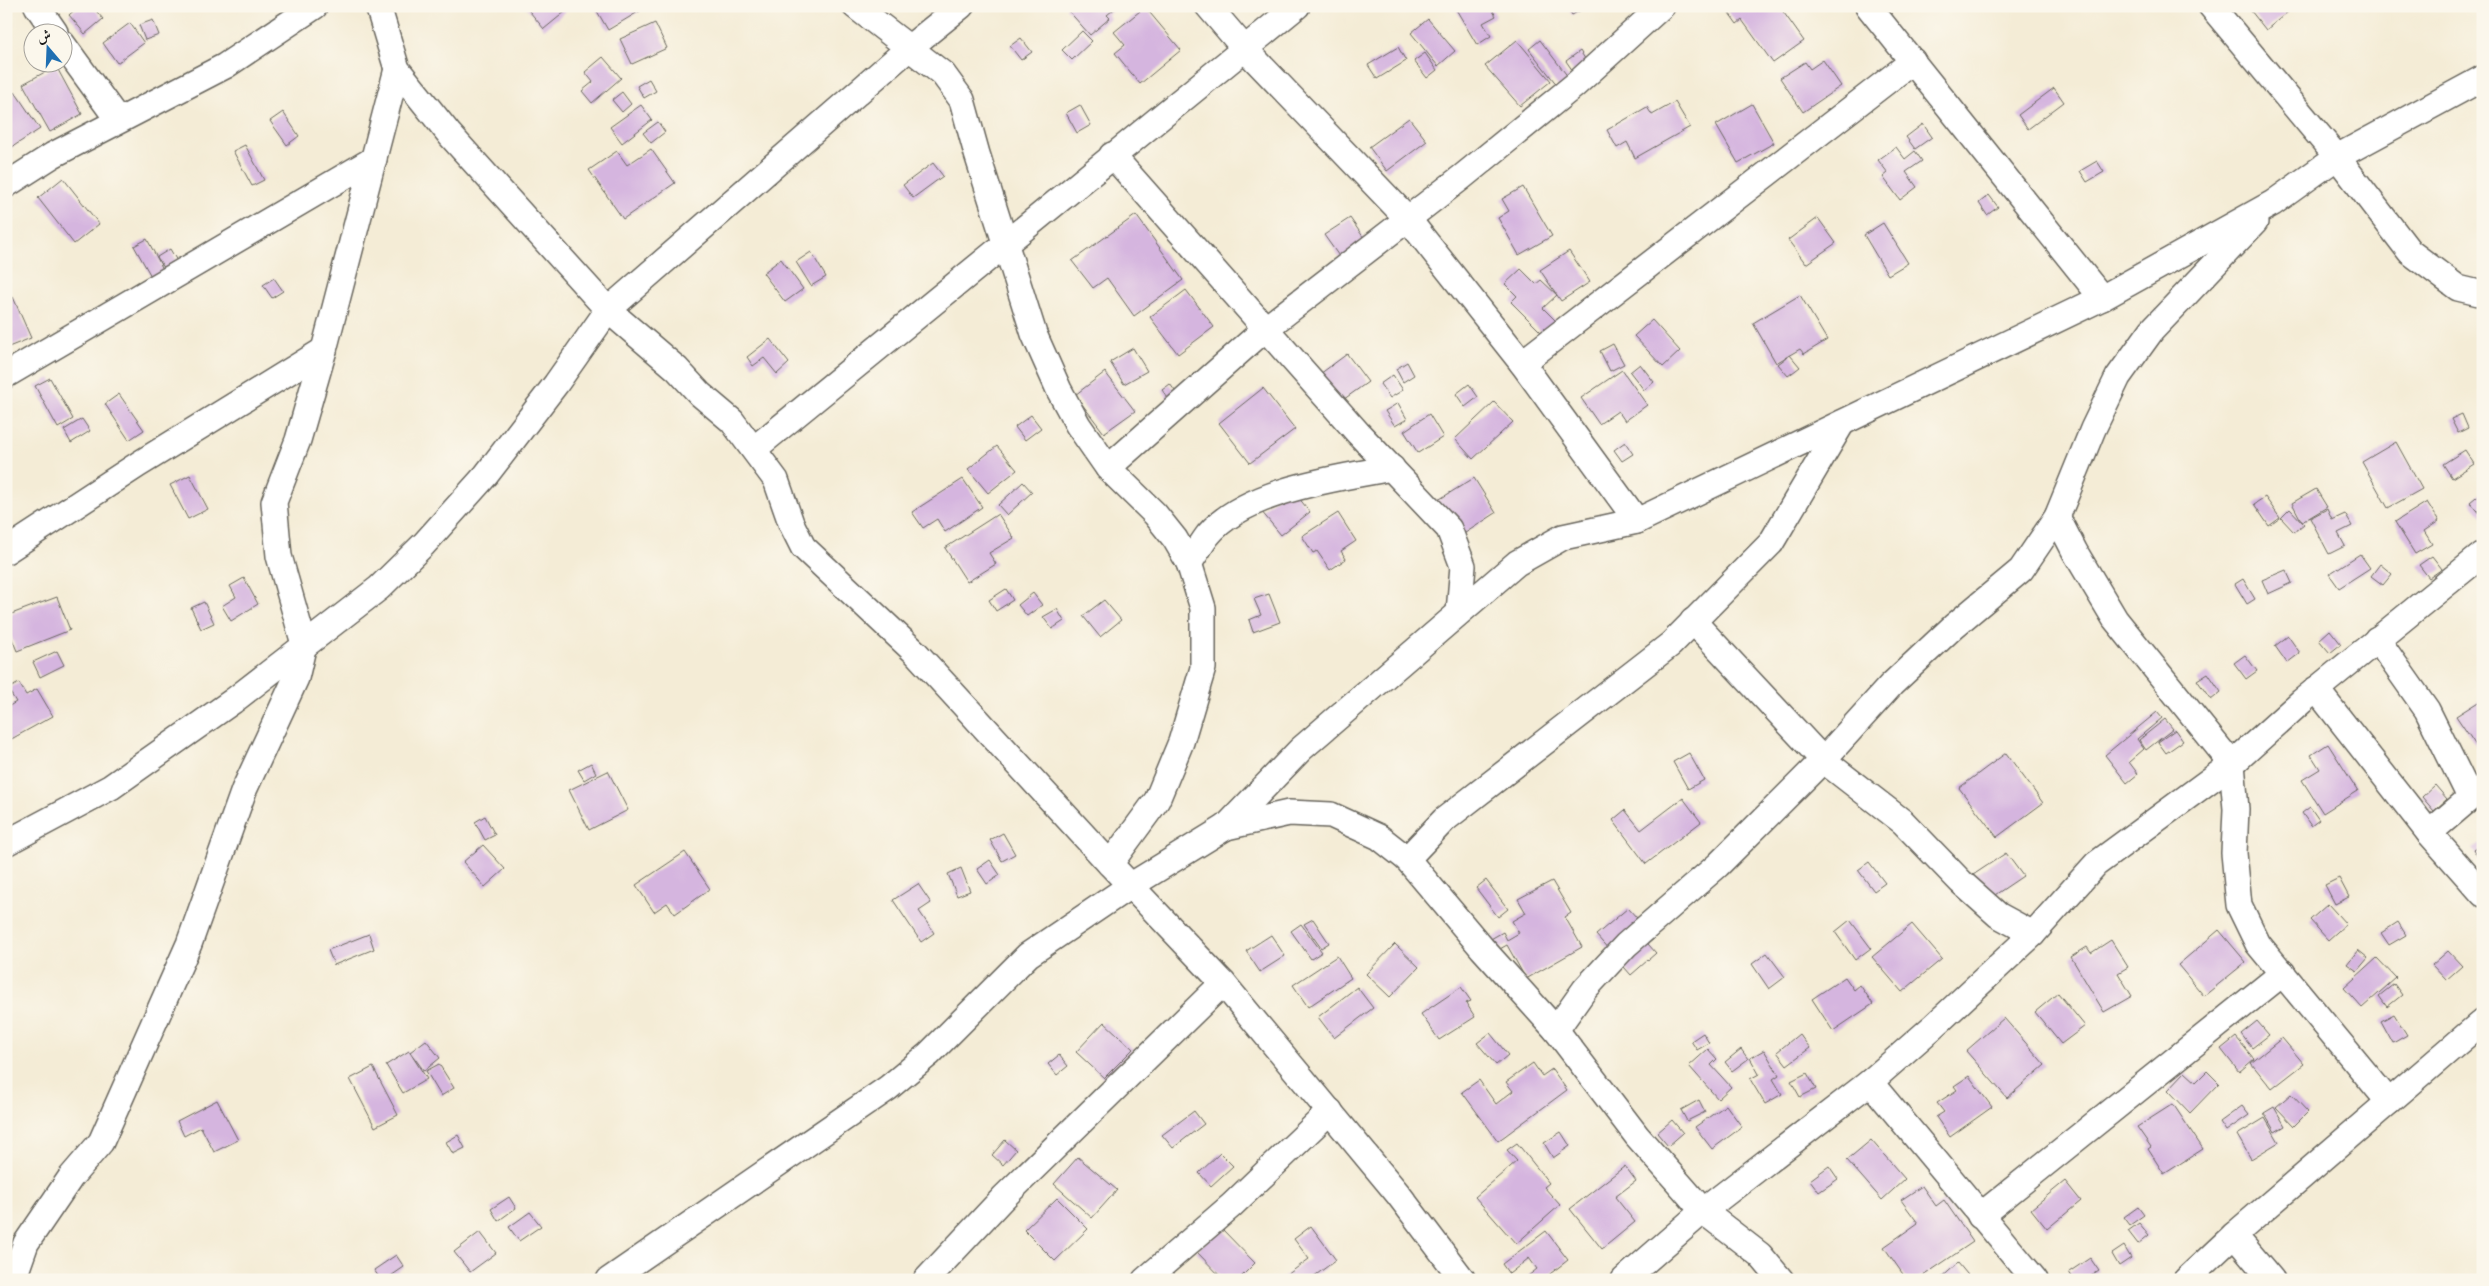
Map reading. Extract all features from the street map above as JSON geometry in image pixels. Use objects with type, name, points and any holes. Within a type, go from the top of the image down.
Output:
[{"type":"street","points":[[36,6],[48,22]]},
{"type":"street","points":[[378,6],[397,69],[450,134],[608,310],[677,369],[700,394],[732,421],[776,480],[791,523],[803,547],[916,653],[1130,886],[1223,983],[1398,1194],[1463,1280]]},
{"type":"street","points":[[855,6],[943,74],[962,100],[977,154],[1034,334],[1059,390],[1078,425],[1108,468],[1155,514],[1175,539],[1190,563],[1203,608],[1203,668],[1182,742],[1157,800],[1110,864]]},
{"type":"street","points":[[6,843],[111,786],[233,701],[304,644],[379,588],[431,537],[486,475],[556,384],[608,310],[909,48],[961,6]]},
{"type":"street","points":[[1208,6],[1244,48],[1408,219],[1522,363],[1637,521]]},
{"type":"street","points":[[754,449],[1006,241],[1296,6]]},
{"type":"street","points":[[1108,468],[1266,329],[1408,219],[1575,85],[1662,6]]},
{"type":"street","points":[[1868,6],[2102,298]]},
{"type":"street","points":[[2211,6],[2337,157],[2410,252],[2458,288],[2483,294]]},
{"type":"street","points":[[6,185],[53,154],[225,66],[310,8]]},
{"type":"street","points":[[72,57],[118,120]]},
{"type":"street","points":[[1522,363],[1912,61]]},
{"type":"street","points":[[13,1280],[26,1243],[71,1177],[101,1142],[189,944],[244,790],[296,678],[304,644],[279,556],[274,502],[298,440],[324,350],[397,69]]},
{"type":"street","points":[[609,1280],[888,1088],[929,1054],[1028,955],[1130,886],[1226,827],[1301,749],[1517,563],[1563,537],[1637,521],[2102,298],[2273,203],[2337,157],[2483,78]]},
{"type":"street","points":[[1112,155],[1266,329],[1392,468],[1450,528],[1463,566],[1459,612]]},
{"type":"street","points":[[6,375],[374,159]]},
{"type":"street","points":[[1556,1030],[1586,989],[1626,945],[1718,865],[1823,760],[1891,685],[1954,626],[2021,570],[2057,517],[2092,429],[2118,376],[2152,330],[2188,290],[2273,203]]},
{"type":"street","points":[[6,551],[139,464],[324,350]]},
{"type":"street","points":[[1407,859],[1444,820],[1671,644],[1771,543],[1842,423]]},
{"type":"street","points":[[1190,563],[1209,534],[1230,517],[1254,502],[1303,486],[1392,468]]},
{"type":"street","points":[[2057,517],[2075,552],[2115,619],[2232,764],[2236,809],[2234,853],[2238,905],[2258,944],[2389,1102]]},
{"type":"street","points":[[1624,1280],[1703,1211],[1870,1082],[1934,1026],[2033,934],[2096,864],[2232,764],[2316,689],[2483,554]]},
{"type":"street","points":[[1693,621],[1823,760],[1903,822],[1961,882],[1998,915],[2033,934]]},
{"type":"street","points":[[2378,639],[2427,710],[2476,792],[2429,833]]},
{"type":"street","points":[[2316,689],[2429,833],[2483,894]]},
{"type":"street","points":[[1226,827],[1289,813],[1331,815],[1379,836],[1407,859],[1482,948],[1556,1030],[1637,1136],[1703,1211],[1760,1256],[1780,1280]]},
{"type":"street","points":[[1980,1216],[2283,973]]},
{"type":"street","points":[[926,1280],[1003,1198],[1223,983]]},
{"type":"street","points":[[2186,1280],[2234,1235],[2483,1021]]},
{"type":"street","points":[[1870,1082],[2035,1280]]},
{"type":"street","points":[[1145,1280],[1232,1205],[1330,1111]]},
{"type":"street","points":[[2234,1235],[2272,1280]]},
{"type":"building","points":[[79,6],[92,6],[103,19],[85,34],[69,15]]},
{"type":"building","points":[[525,6],[562,6],[566,11],[544,29]]},
{"type":"building","points":[[594,6],[648,6],[608,30]]},
{"type":"building","points":[[1068,6],[1118,6],[1107,15],[1110,18],[1090,35],[1066,8]]},
{"type":"building","points":[[1454,6],[1490,6],[1496,16],[1483,23],[1491,36],[1477,45]]},
{"type":"building","points":[[1567,6],[1588,6],[1572,15]]},
{"type":"building","points":[[1724,6],[1779,6],[1804,41],[1773,63],[1742,20],[1737,24]]},
{"type":"building","points":[[2247,6],[2295,6],[2266,30]]},
{"type":"building","points":[[1145,7],[1181,50],[1140,84],[1115,53],[1125,45],[1114,32]]},
{"type":"building","points":[[1428,19],[1455,51],[1438,66],[1411,33]]},
{"type":"building","points":[[153,20],[159,35],[145,40],[139,25]]},
{"type":"building","points":[[130,23],[144,43],[117,63],[103,43]]},
{"type":"building","points":[[655,23],[667,48],[632,64],[620,39]]},
{"type":"building","points":[[1082,31],[1092,41],[1072,60],[1062,50]]},
{"type":"building","points":[[1021,38],[1032,52],[1021,60],[1010,46]]},
{"type":"building","points":[[1517,40],[1551,81],[1520,106],[1485,66]]},
{"type":"building","points":[[1540,40],[1572,82],[1561,90],[1529,49]]},
{"type":"building","points":[[1398,47],[1406,61],[1377,79],[1368,65]]},
{"type":"building","points":[[1580,51],[1589,65],[1575,74],[1566,61]]},
{"type":"building","points":[[1425,53],[1437,70],[1427,78],[1414,61]]},
{"type":"building","points":[[603,57],[621,78],[592,103],[582,91],[593,82],[585,72]]},
{"type":"building","points":[[1823,60],[1841,86],[1803,112],[1780,78],[1805,62],[1810,69]]},
{"type":"building","points":[[45,72],[59,72],[82,114],[50,132],[23,84]]},
{"type":"building","points":[[649,79],[656,91],[644,98],[637,86]]},
{"type":"building","points":[[2054,88],[2064,102],[2028,129],[2018,115]]},
{"type":"building","points":[[15,92],[40,129],[6,151],[6,97]]},
{"type":"building","points":[[622,92],[631,104],[622,112],[612,100]]},
{"type":"building","points":[[1675,102],[1690,127],[1635,158],[1627,142],[1617,148],[1607,130],[1647,107],[1652,115]]},
{"type":"building","points":[[1752,104],[1774,143],[1738,163],[1716,125]]},
{"type":"building","points":[[641,105],[652,120],[622,143],[610,127]]},
{"type":"building","points":[[1080,105],[1091,125],[1077,133],[1066,113]]},
{"type":"building","points":[[283,112],[299,136],[287,145],[270,121]]},
{"type":"building","points":[[1409,118],[1427,141],[1387,171],[1369,147]]},
{"type":"building","points":[[658,122],[665,132],[651,143],[643,133]]},
{"type":"building","points":[[1923,124],[1932,137],[1915,149],[1906,137]]},
{"type":"building","points":[[245,145],[264,180],[252,186],[233,151]]},
{"type":"building","points":[[1896,147],[1905,159],[1915,151],[1922,161],[1906,172],[1917,187],[1900,200],[1883,177],[1888,173],[1878,160]]},
{"type":"building","points":[[651,149],[675,183],[623,219],[589,170],[617,151],[627,165]]},
{"type":"building","points":[[2097,161],[2104,172],[2087,182],[2080,171]]},
{"type":"building","points":[[933,163],[943,176],[913,198],[903,185]]},
{"type":"building","points":[[63,178],[99,224],[74,244],[38,198]]},
{"type":"building","points":[[1523,187],[1552,236],[1519,255],[1498,218],[1509,211],[1502,199]]},
{"type":"building","points":[[1989,195],[1998,207],[1987,215],[1979,203]]},
{"type":"building","points":[[1136,215],[1183,280],[1134,316],[1107,278],[1093,288],[1072,261]]},
{"type":"building","points":[[1350,218],[1366,241],[1341,259],[1324,235]]},
{"type":"building","points":[[1818,218],[1836,243],[1806,264],[1788,240]]},
{"type":"building","points":[[1883,223],[1908,263],[1888,275],[1864,235]]},
{"type":"building","points":[[147,239],[164,271],[152,278],[134,246]]},
{"type":"building","points":[[170,249],[177,261],[165,269],[157,257]]},
{"type":"building","points":[[1569,251],[1590,282],[1561,301],[1540,270]]},
{"type":"building","points":[[811,252],[826,277],[811,286],[796,262]]},
{"type":"building","points":[[781,259],[803,289],[785,302],[763,273]]},
{"type":"building","points":[[1521,269],[1536,284],[1541,280],[1557,295],[1543,308],[1561,326],[1548,339],[1511,302],[1517,296],[1505,284]]},
{"type":"building","points":[[274,278],[283,291],[272,298],[263,285]]},
{"type":"building","points":[[1186,290],[1214,327],[1178,354],[1150,317]]},
{"type":"building","points":[[1800,295],[1827,340],[1804,354],[1800,349],[1776,363],[1753,323]]},
{"type":"building","points":[[13,297],[31,338],[6,348],[6,300]]},
{"type":"building","points":[[1652,320],[1680,351],[1663,367],[1634,336]]},
{"type":"building","points":[[770,339],[789,363],[777,374],[764,358],[753,366],[747,357]]},
{"type":"building","points":[[1613,344],[1624,364],[1610,371],[1600,351]]},
{"type":"building","points":[[1133,348],[1147,371],[1124,384],[1110,362]]},
{"type":"building","points":[[1347,354],[1368,382],[1340,402],[1320,374]]},
{"type":"building","points":[[1790,355],[1800,367],[1788,376],[1778,364]]},
{"type":"building","points":[[1407,362],[1414,375],[1403,382],[1396,369]]},
{"type":"building","points":[[1640,364],[1654,382],[1644,390],[1630,372]]},
{"type":"building","points":[[1622,370],[1647,405],[1625,421],[1618,411],[1599,424],[1581,398]]},
{"type":"building","points":[[1105,372],[1135,411],[1104,433],[1075,395]]},
{"type":"building","points":[[1393,375],[1403,390],[1390,398],[1380,384]]},
{"type":"building","points":[[50,378],[73,419],[58,428],[35,386]]},
{"type":"building","points":[[1170,384],[1178,395],[1170,401],[1162,390]]},
{"type":"building","points":[[1469,384],[1478,397],[1465,407],[1456,394]]},
{"type":"building","points":[[1263,388],[1295,429],[1250,463],[1219,423]]},
{"type":"building","points":[[119,394],[144,430],[129,440],[105,404]]},
{"type":"building","points":[[1494,402],[1513,422],[1473,459],[1455,439]]},
{"type":"building","points":[[1398,403],[1407,419],[1395,426],[1385,411]]},
{"type":"building","points":[[1429,414],[1443,437],[1418,453],[1404,431]]},
{"type":"building","points":[[2462,414],[2468,428],[2458,433],[2451,419]]},
{"type":"building","points":[[1031,415],[1041,428],[1025,440],[1015,427]]},
{"type":"building","points":[[82,419],[90,431],[71,443],[64,430]]},
{"type":"building","points":[[1625,442],[1633,454],[1622,461],[1614,450]]},
{"type":"building","points":[[2396,442],[2422,489],[2388,508],[2362,462]]},
{"type":"building","points":[[997,446],[1017,470],[988,493],[968,469]]},
{"type":"building","points":[[2465,450],[2474,464],[2452,478],[2443,464]]},
{"type":"building","points":[[190,475],[208,509],[188,519],[170,485]]},
{"type":"building","points":[[1474,478],[1496,513],[1459,537],[1422,510]]},
{"type":"building","points":[[963,479],[982,507],[945,532],[937,519],[923,528],[912,512]]},
{"type":"building","points":[[1023,482],[1032,492],[1007,515],[998,505]]},
{"type":"building","points":[[1290,487],[1310,512],[1281,535],[1261,511]]},
{"type":"building","points":[[2316,489],[2327,507],[2302,522],[2292,503]]},
{"type":"building","points":[[2481,493],[2483,495],[2483,517],[2470,502]]},
{"type":"building","points":[[2265,497],[2280,518],[2269,526],[2254,504]]},
{"type":"building","points":[[2427,502],[2439,521],[2424,531],[2432,544],[2415,554],[2395,522]]},
{"type":"building","points":[[2290,509],[2304,524],[2294,532],[2281,518]]},
{"type":"building","points":[[2327,509],[2332,520],[2345,514],[2352,526],[2338,533],[2345,546],[2329,554],[2310,518]]},
{"type":"building","points":[[1338,513],[1356,541],[1341,551],[1346,559],[1330,570],[1317,551],[1313,553],[1302,536]]},
{"type":"building","points":[[998,514],[1014,538],[989,553],[996,564],[967,582],[945,548]]},
{"type":"building","points":[[2360,554],[2370,568],[2339,588],[2329,574]]},
{"type":"building","points":[[2432,556],[2442,569],[2429,578],[2419,565]]},
{"type":"building","points":[[2380,564],[2392,574],[2383,585],[2371,576]]},
{"type":"building","points":[[2286,570],[2292,583],[2268,594],[2262,580]]},
{"type":"building","points":[[244,578],[258,604],[231,621],[222,606],[236,597],[230,586]]},
{"type":"building","points":[[2243,579],[2255,599],[2247,604],[2235,584]]},
{"type":"building","points":[[1006,589],[1013,600],[996,611],[989,600]]},
{"type":"building","points":[[1033,593],[1042,605],[1027,616],[1018,605]]},
{"type":"building","points":[[1269,594],[1280,622],[1253,632],[1249,620],[1261,615],[1254,599]]},
{"type":"building","points":[[57,597],[70,630],[17,651],[6,624],[6,616]]},
{"type":"building","points":[[1104,600],[1121,620],[1100,637],[1083,616]]},
{"type":"building","points":[[204,602],[214,623],[201,629],[191,608]]},
{"type":"building","points":[[1057,609],[1064,621],[1052,629],[1043,617]]},
{"type":"building","points":[[2330,630],[2341,644],[2330,653],[2319,640]]},
{"type":"building","points":[[2288,636],[2300,653],[2287,663],[2275,646]]},
{"type":"building","points":[[57,651],[64,665],[40,677],[33,662]]},
{"type":"building","points":[[2245,655],[2257,671],[2246,679],[2234,663]]},
{"type":"building","points":[[2208,673],[2221,692],[2211,700],[2197,680]]},
{"type":"building","points":[[19,683],[26,695],[37,689],[53,716],[6,742],[6,708],[16,702],[8,689]]},
{"type":"building","points":[[2483,699],[2483,756],[2456,716]]},
{"type":"building","points":[[2157,712],[2162,718],[2137,739],[2144,749],[2129,762],[2138,774],[2127,783],[2105,755]]},
{"type":"building","points":[[2165,719],[2173,729],[2146,750],[2139,740]]},
{"type":"building","points":[[2175,730],[2183,741],[2166,753],[2158,742]]},
{"type":"building","points":[[2328,744],[2358,791],[2323,813],[2302,780],[2320,769],[2311,755]]},
{"type":"building","points":[[1689,753],[1704,780],[1688,789],[1673,762]]},
{"type":"building","points":[[2006,753],[2043,803],[1997,837],[1959,788]]},
{"type":"building","points":[[591,763],[596,773],[584,780],[578,770]]},
{"type":"building","points":[[608,771],[628,810],[589,830],[569,790]]},
{"type":"building","points":[[2435,785],[2447,799],[2434,811],[2422,797]]},
{"type":"building","points":[[1683,798],[1701,822],[1646,864],[1613,820],[1625,810],[1641,830]]},
{"type":"building","points":[[2310,807],[2319,820],[2311,826],[2302,813]]},
{"type":"building","points":[[485,816],[495,835],[485,840],[475,822]]},
{"type":"building","points":[[1003,833],[1015,854],[1002,861],[990,840]]},
{"type":"building","points":[[2483,843],[2483,865],[2473,849]]},
{"type":"building","points":[[483,845],[505,869],[485,887],[463,862]]},
{"type":"building","points":[[685,852],[710,889],[675,914],[667,903],[654,912],[636,885]]},
{"type":"building","points":[[2006,853],[2023,876],[1983,903],[1967,879]]},
{"type":"building","points":[[990,860],[1000,875],[987,884],[977,869]]},
{"type":"building","points":[[1869,862],[1885,883],[1874,891],[1858,870]]},
{"type":"building","points":[[961,868],[970,891],[957,896],[948,874]]},
{"type":"building","points":[[2339,878],[2349,897],[2335,904],[2325,885]]},
{"type":"building","points":[[1486,880],[1508,909],[1498,917],[1476,888]]},
{"type":"building","points":[[1552,881],[1571,913],[1565,917],[1582,947],[1526,979],[1507,945],[1489,955],[1482,944],[1503,932],[1507,940],[1519,933],[1512,921],[1526,913],[1518,899]]},
{"type":"building","points":[[918,884],[931,903],[919,911],[934,933],[921,942],[893,900]]},
{"type":"building","points":[[2328,904],[2346,924],[2328,940],[2310,920]]},
{"type":"building","points":[[1628,908],[1655,938],[1648,944],[1656,953],[1631,975],[1596,935]]},
{"type":"building","points":[[1313,919],[1329,943],[1321,948],[1304,924]]},
{"type":"building","points":[[1850,920],[1871,948],[1855,960],[1835,932]]},
{"type":"building","points":[[2398,922],[2406,935],[2389,945],[2381,933]]},
{"type":"building","points":[[1301,924],[1322,952],[1311,959],[1291,931]]},
{"type":"building","points":[[1912,924],[1942,959],[1902,992],[1872,957]]},
{"type":"building","points":[[2219,930],[2246,962],[2204,996],[2178,965]]},
{"type":"building","points":[[369,934],[374,949],[334,965],[328,950]]},
{"type":"building","points":[[1271,935],[1285,956],[1260,972],[1246,951]]},
{"type":"building","points":[[2111,940],[2128,967],[2118,973],[2132,996],[2104,1012],[2071,957],[2087,947],[2091,953]]},
{"type":"building","points":[[1395,944],[1419,967],[1390,997],[1366,974]]},
{"type":"building","points":[[2358,950],[2368,958],[2357,971],[2347,964]]},
{"type":"building","points":[[2448,951],[2462,966],[2446,980],[2432,965]]},
{"type":"building","points":[[1767,953],[1785,977],[1769,989],[1752,964]]},
{"type":"building","points":[[1337,956],[1351,978],[1308,1007],[1293,985]]},
{"type":"building","points":[[2377,958],[2396,978],[2362,1008],[2344,988]]},
{"type":"building","points":[[1845,977],[1854,990],[1860,985],[1873,1004],[1833,1031],[1812,999]]},
{"type":"building","points":[[2394,984],[2402,995],[2387,1007],[2379,996]]},
{"type":"building","points":[[1357,987],[1373,1008],[1334,1038],[1318,1017]]},
{"type":"building","points":[[1461,987],[1471,1001],[1466,1003],[1475,1017],[1439,1040],[1421,1014]]},
{"type":"building","points":[[2058,993],[2085,1026],[2061,1044],[2035,1012]]},
{"type":"building","points":[[2394,1014],[2407,1035],[2393,1043],[2381,1021]]},
{"type":"building","points":[[2004,1018],[2045,1065],[2007,1098],[1966,1051]]},
{"type":"building","points":[[2257,1021],[2269,1035],[2252,1048],[2241,1034]]},
{"type":"building","points":[[1104,1022],[1133,1049],[1104,1078],[1076,1052]]},
{"type":"building","points":[[1490,1033],[1508,1055],[1496,1065],[1477,1043]]},
{"type":"building","points":[[1703,1033],[1709,1043],[1697,1050],[1691,1041]]},
{"type":"building","points":[[1799,1034],[1810,1048],[1787,1065],[1777,1052]]},
{"type":"building","points":[[2236,1037],[2254,1059],[2239,1072],[2221,1049]]},
{"type":"building","points":[[2282,1038],[2304,1064],[2272,1089],[2251,1063]]},
{"type":"building","points":[[426,1040],[440,1058],[424,1071],[410,1052]]},
{"type":"building","points":[[1708,1049],[1717,1059],[1711,1065],[1731,1087],[1718,1099],[1689,1066]]},
{"type":"building","points":[[1741,1049],[1748,1059],[1732,1071],[1725,1062]]},
{"type":"building","points":[[1764,1050],[1779,1075],[1773,1079],[1782,1094],[1765,1104],[1750,1079],[1759,1074],[1750,1058]]},
{"type":"building","points":[[409,1051],[427,1079],[403,1093],[386,1065]]},
{"type":"building","points":[[1059,1055],[1068,1066],[1057,1075],[1048,1064]]},
{"type":"building","points":[[1533,1063],[1542,1076],[1552,1069],[1567,1090],[1498,1141],[1462,1092],[1479,1080],[1496,1104],[1513,1091],[1506,1082]]},
{"type":"building","points":[[439,1064],[454,1088],[441,1096],[426,1071]]},
{"type":"building","points":[[373,1067],[398,1115],[375,1127],[350,1079]]},
{"type":"building","points":[[2207,1071],[2219,1083],[2190,1113],[2168,1090],[2185,1072],[2196,1082]]},
{"type":"building","points":[[1807,1073],[1816,1089],[1800,1097],[1791,1081]]},
{"type":"building","points":[[1969,1076],[1992,1107],[1950,1137],[1936,1117],[1944,1112],[1937,1103],[1957,1090],[1954,1086]]},
{"type":"building","points":[[2291,1094],[2308,1112],[2294,1126],[2276,1107]]},
{"type":"building","points":[[217,1100],[238,1140],[214,1152],[201,1127],[184,1136],[177,1121]]},
{"type":"building","points":[[1699,1100],[1705,1112],[1687,1121],[1681,1110]]},
{"type":"building","points":[[2173,1104],[2203,1149],[2164,1174],[2148,1149],[2151,1147],[2137,1127]]},
{"type":"building","points":[[1726,1105],[1742,1127],[1712,1149],[1695,1127]]},
{"type":"building","points":[[2242,1106],[2249,1115],[2226,1131],[2220,1122]]},
{"type":"building","points":[[2274,1107],[2285,1126],[2275,1132],[2264,1113]]},
{"type":"building","points":[[1194,1111],[1204,1124],[1173,1148],[1162,1135]]},
{"type":"building","points":[[2265,1118],[2279,1142],[2251,1159],[2237,1135]]},
{"type":"building","points":[[1672,1120],[1683,1133],[1668,1146],[1657,1133]]},
{"type":"building","points":[[1561,1132],[1570,1146],[1553,1158],[1544,1143]]},
{"type":"building","points":[[458,1135],[465,1148],[453,1154],[446,1142]]},
{"type":"building","points":[[1005,1140],[1016,1150],[1003,1165],[992,1155]]},
{"type":"building","points":[[1871,1140],[1905,1179],[1882,1200],[1847,1160]]},
{"type":"building","points":[[1517,1143],[1549,1183],[1544,1187],[1560,1205],[1516,1244],[1475,1197],[1517,1161],[1507,1150]]},
{"type":"building","points":[[1220,1153],[1233,1166],[1211,1186],[1199,1173]]},
{"type":"building","points":[[1078,1157],[1117,1190],[1092,1218],[1054,1184]]},
{"type":"building","points":[[1625,1166],[1636,1181],[1615,1197],[1635,1222],[1602,1249],[1570,1209]]},
{"type":"building","points":[[1829,1166],[1838,1179],[1819,1192],[1810,1180]]},
{"type":"building","points":[[2065,1181],[2081,1201],[2047,1229],[2031,1209]]},
{"type":"building","points":[[1922,1186],[1936,1206],[1944,1200],[1973,1242],[1917,1280],[1907,1280],[1884,1247],[1918,1223],[1901,1200]]},
{"type":"building","points":[[509,1197],[516,1208],[498,1221],[491,1209]]},
{"type":"building","points":[[1057,1198],[1088,1229],[1055,1261],[1024,1230]]},
{"type":"building","points":[[2138,1207],[2144,1215],[2130,1225],[2124,1217]]},
{"type":"building","points":[[530,1212],[541,1226],[519,1241],[509,1227]]},
{"type":"building","points":[[2139,1223],[2149,1235],[2138,1244],[2128,1231]]},
{"type":"building","points":[[1311,1226],[1336,1260],[1309,1280],[1280,1280],[1309,1259],[1294,1239]]},
{"type":"building","points":[[1221,1228],[1255,1263],[1238,1280],[1224,1280],[1196,1251]]},
{"type":"building","points":[[1546,1231],[1568,1260],[1546,1277],[1549,1280],[1523,1280],[1537,1269],[1529,1258],[1509,1274],[1502,1264]]},
{"type":"building","points":[[480,1232],[496,1253],[470,1272],[454,1252]]},
{"type":"building","points":[[2124,1246],[2131,1258],[2119,1266],[2112,1254]]},
{"type":"building","points":[[396,1255],[404,1267],[385,1280],[381,1280],[374,1270]]},
{"type":"building","points":[[2090,1258],[2099,1271],[2085,1280],[2074,1280],[2069,1272]]},
{"type":"building","points":[[1958,1263],[1972,1280],[1939,1280]]}]
